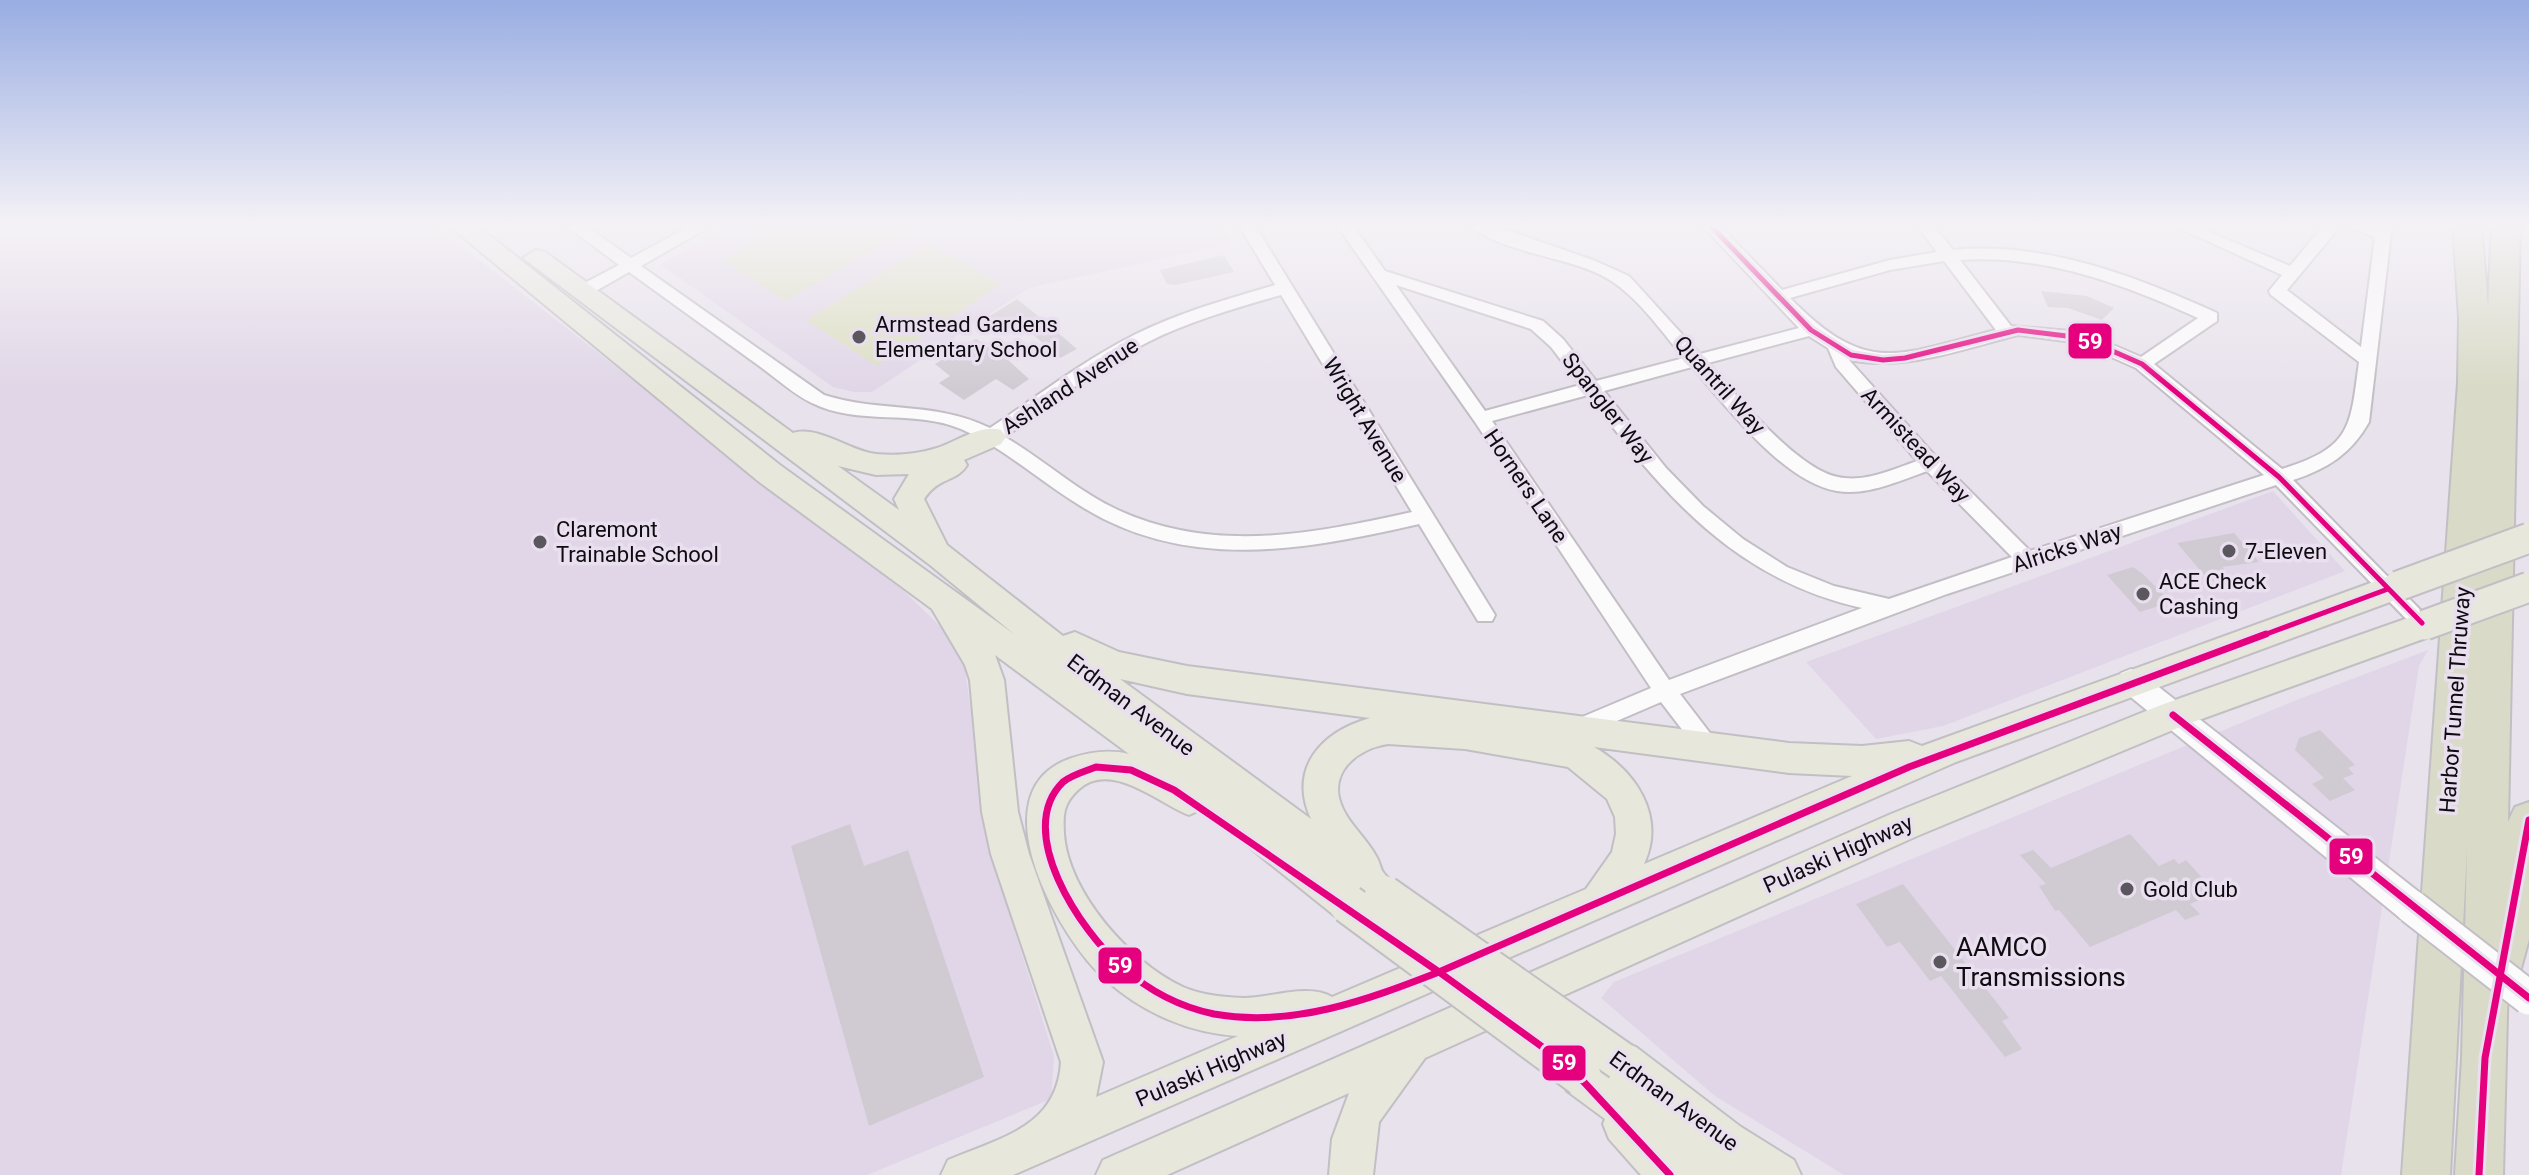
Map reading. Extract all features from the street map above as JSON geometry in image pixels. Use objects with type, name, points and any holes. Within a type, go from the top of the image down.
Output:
[{"type":"highway","name":"Harbor Tunnel Thruway","points":[[2426,1175],[2474,383],[2471,279]]},
{"type":"highway","name":"Harbor Tunnel Thruway","points":[[2479,1175],[2485,1058],[2489,706],[2504,279]]},
{"type":"highway","points":[[2485,1058],[2529,820]]},
{"type":"main road","name":"Erdman Avenue","points":[[527,279],[769,473],[936,573],[1006,610],[1582,1077],[1718,1175]]},
{"type":"main road","name":"Erdman Avenue","points":[[564,279],[713,391],[1205,790],[1366,899],[1621,1061],[1726,1142],[1779,1175]]},
{"type":"main road","points":[[713,391],[834,455],[867,464],[936,461],[991,437]]},
{"type":"main road","points":[[991,437],[952,465],[923,477],[911,490],[909,499],[936,573],[984,670],[1000,812],[1010,854],[1082,1062],[1082,1086],[1075,1103],[1047,1140]]},
{"type":"main road","name":"Pulaski Highway","points":[[963,1175],[1944,752],[2131,681],[2394,591],[2529,538]]},
{"type":"main road","name":"Pulaski Highway","points":[[1118,1175],[1806,868],[2173,715],[2529,587]]},
{"type":"main road","points":[[1006,610],[1112,664],[1149,673],[1828,761],[1862,761],[1944,752]]},
{"type":"main road","points":[[1366,899],[1327,816],[1320,797],[1321,779],[1327,762],[1353,738],[1392,729],[1565,751],[1598,766],[1625,796],[1635,834],[1631,851],[1600,899]]},
{"type":"main road","points":[[1366,899],[1191,800],[1129,769],[1095,766],[1078,771],[1053,790],[1048,805],[1045,822],[1047,845],[1070,902],[1114,961],[1170,1001],[1205,1013],[1242,1018],[1283,1017],[1379,996]]},
{"type":"main road","points":[[1772,824],[1806,868]]},
{"type":"main road","points":[[1351,1175],[1351,1139],[1358,1116],[1377,1083],[1422,1039]]},
{"type":"main road","points":[[1582,1077],[1670,1175]]},
{"type":"street","points":[[581,292],[605,279]]},
{"type":"street","points":[[649,279],[818,399],[860,410],[943,417],[991,437],[1110,514],[1182,539],[1218,545],[1291,545],[1424,516]]},
{"type":"street","name":"Wright Avenue","points":[[1279,279],[1485,615]]},
{"type":"street","name":"Horners Lane","points":[[1381,279],[1481,418],[1664,690],[1708,747]]},
{"type":"street","name":"Spangler Way","points":[[1393,279],[1537,325],[1557,343],[1685,503],[1741,548],[1812,589],[1891,606]]},
{"type":"street","name":"Quantril Way","points":[[1619,279],[1699,360],[1757,427],[1809,475],[1850,484],[1930,463]]},
{"type":"street","name":"Armistead Way","points":[[1762,279],[1811,330],[1836,349],[1842,363],[1930,463],[2027,560]]},
{"type":"street","points":[[1778,296],[1844,279]]},
{"type":"street","points":[[1966,279],[2006,331]]},
{"type":"street","points":[[2123,279],[2211,317],[2142,364]]},
{"type":"street","points":[[2285,279],[2277,291],[2282,297],[2368,361]]},
{"type":"street","name":"Alricks Way","points":[[1576,729],[1664,690],[1891,606],[2324,460],[2354,435],[2360,422],[2377,279]]},
{"type":"street","name":"Ashland Avenue","points":[[991,437],[1088,369],[1143,337],[1186,319],[1285,288]]},
{"type":"street","points":[[1481,418],[1811,330]]},
{"type":"street","points":[[1836,349],[1865,358],[1895,359],[2006,331],[2073,336],[2142,364],[2279,477],[2425,625]]},
{"type":"street","name":"Spangler Way","points":[[1812,589],[1841,625]]},
{"type":"street","points":[[2131,681],[2529,998]]},
{"type":"shaded area","points":[[0,279],[503,279],[905,592],[948,634],[964,663],[992,859],[1054,1056],[1051,1099],[867,1175],[0,1175]]},
{"type":"shaded area","points":[[681,279],[1071,279],[1029,288],[872,392],[833,387]]},
{"type":"shaded area","points":[[2273,491],[2345,571],[1943,726],[1876,739],[1806,662]]},
{"type":"shaded area","points":[[2428,650],[2419,666],[2341,1175],[1844,1175],[1715,1096],[1601,998],[1614,982],[2289,703]]},
{"type":"green space","points":[[751,279],[823,279],[785,301]]},
{"type":"green space","points":[[872,279],[992,279],[1001,284],[877,366],[806,320]]},
{"type":"building","points":[[1164,279],[1204,279],[1176,285],[1167,284]]},
{"type":"building","points":[[2041,291],[2087,296],[2114,308],[2102,320],[2068,308],[2048,307]]},
{"type":"building","points":[[1017,299],[1077,349],[1060,358],[1020,323],[1007,330],[990,316]]},
{"type":"building","points":[[976,339],[1007,359],[1029,379],[1013,390],[996,379],[964,400],[939,383],[950,376],[935,364]]},
{"type":"building","points":[[2234,533],[2259,562],[2222,567],[2232,578],[2210,582],[2177,543]]},
{"type":"building","name":"ACE Check Cashing","points":[[2133,567],[2171,602],[2140,612],[2107,575]]},
{"type":"building","points":[[2320,730],[2355,765],[2348,768],[2354,774],[2343,778],[2355,790],[2330,801],[2312,784],[2324,778],[2295,750],[2299,738]]},
{"type":"building","points":[[850,824],[864,866],[908,850],[984,1077],[869,1126],[791,846]]},
{"type":"building","name":"Gold Club","points":[[2130,834],[2159,866],[2174,859],[2179,864],[2186,860],[2216,893],[2190,904],[2200,914],[2185,920],[2176,910],[2090,947],[2059,910],[2055,911],[2039,886],[2046,884],[2020,855],[2033,850],[2051,868]]},
{"type":"building","name":"AAMCO Transmissions","points":[[1903,884],[2009,1018],[2002,1021],[2022,1049],[2005,1057],[1941,976],[1930,981],[1900,942],[1887,947],[1856,904]]},
{"type":"transit line","name":"59","points":[[1762,279],[1811,330],[1851,355],[1883,360],[1905,358],[2018,330],[2083,338],[2142,364],[2279,477],[2422,623]]},
{"type":"transit line","name":"59","points":[[1439,972],[1909,767],[2388,589]]},
{"type":"transit line","name":"59","points":[[2173,715],[2529,998]]},
{"type":"transit line","name":"59","points":[[1096,767],[1131,770],[1174,790],[1439,972],[1358,1002],[1302,1015],[1273,1018],[1245,1018],[1203,1011],[1177,1002],[1141,982],[1100,946],[1063,890],[1050,858],[1044,828],[1048,801],[1065,780],[1096,767]]},
{"type":"transit line","name":"59","points":[[2479,1175],[2485,1058],[2529,820]]},
{"type":"transit line","name":"59","points":[[1439,972],[1570,1067],[1670,1175]]},
{"type":"place","name":"Armstead Gardens Elementary School","points":[[859,337]]},
{"type":"place","name":"Claremont Trainable School","points":[[540,542]]},
{"type":"place","name":"7-Eleven","points":[[2229,551]]},
{"type":"place","name":"ACE Check Cashing","points":[[2143,594]]},
{"type":"place","name":"Gold Club","points":[[2127,889]]},
{"type":"place","name":"AAMCO Transmissions","points":[[1940,962]]}]
